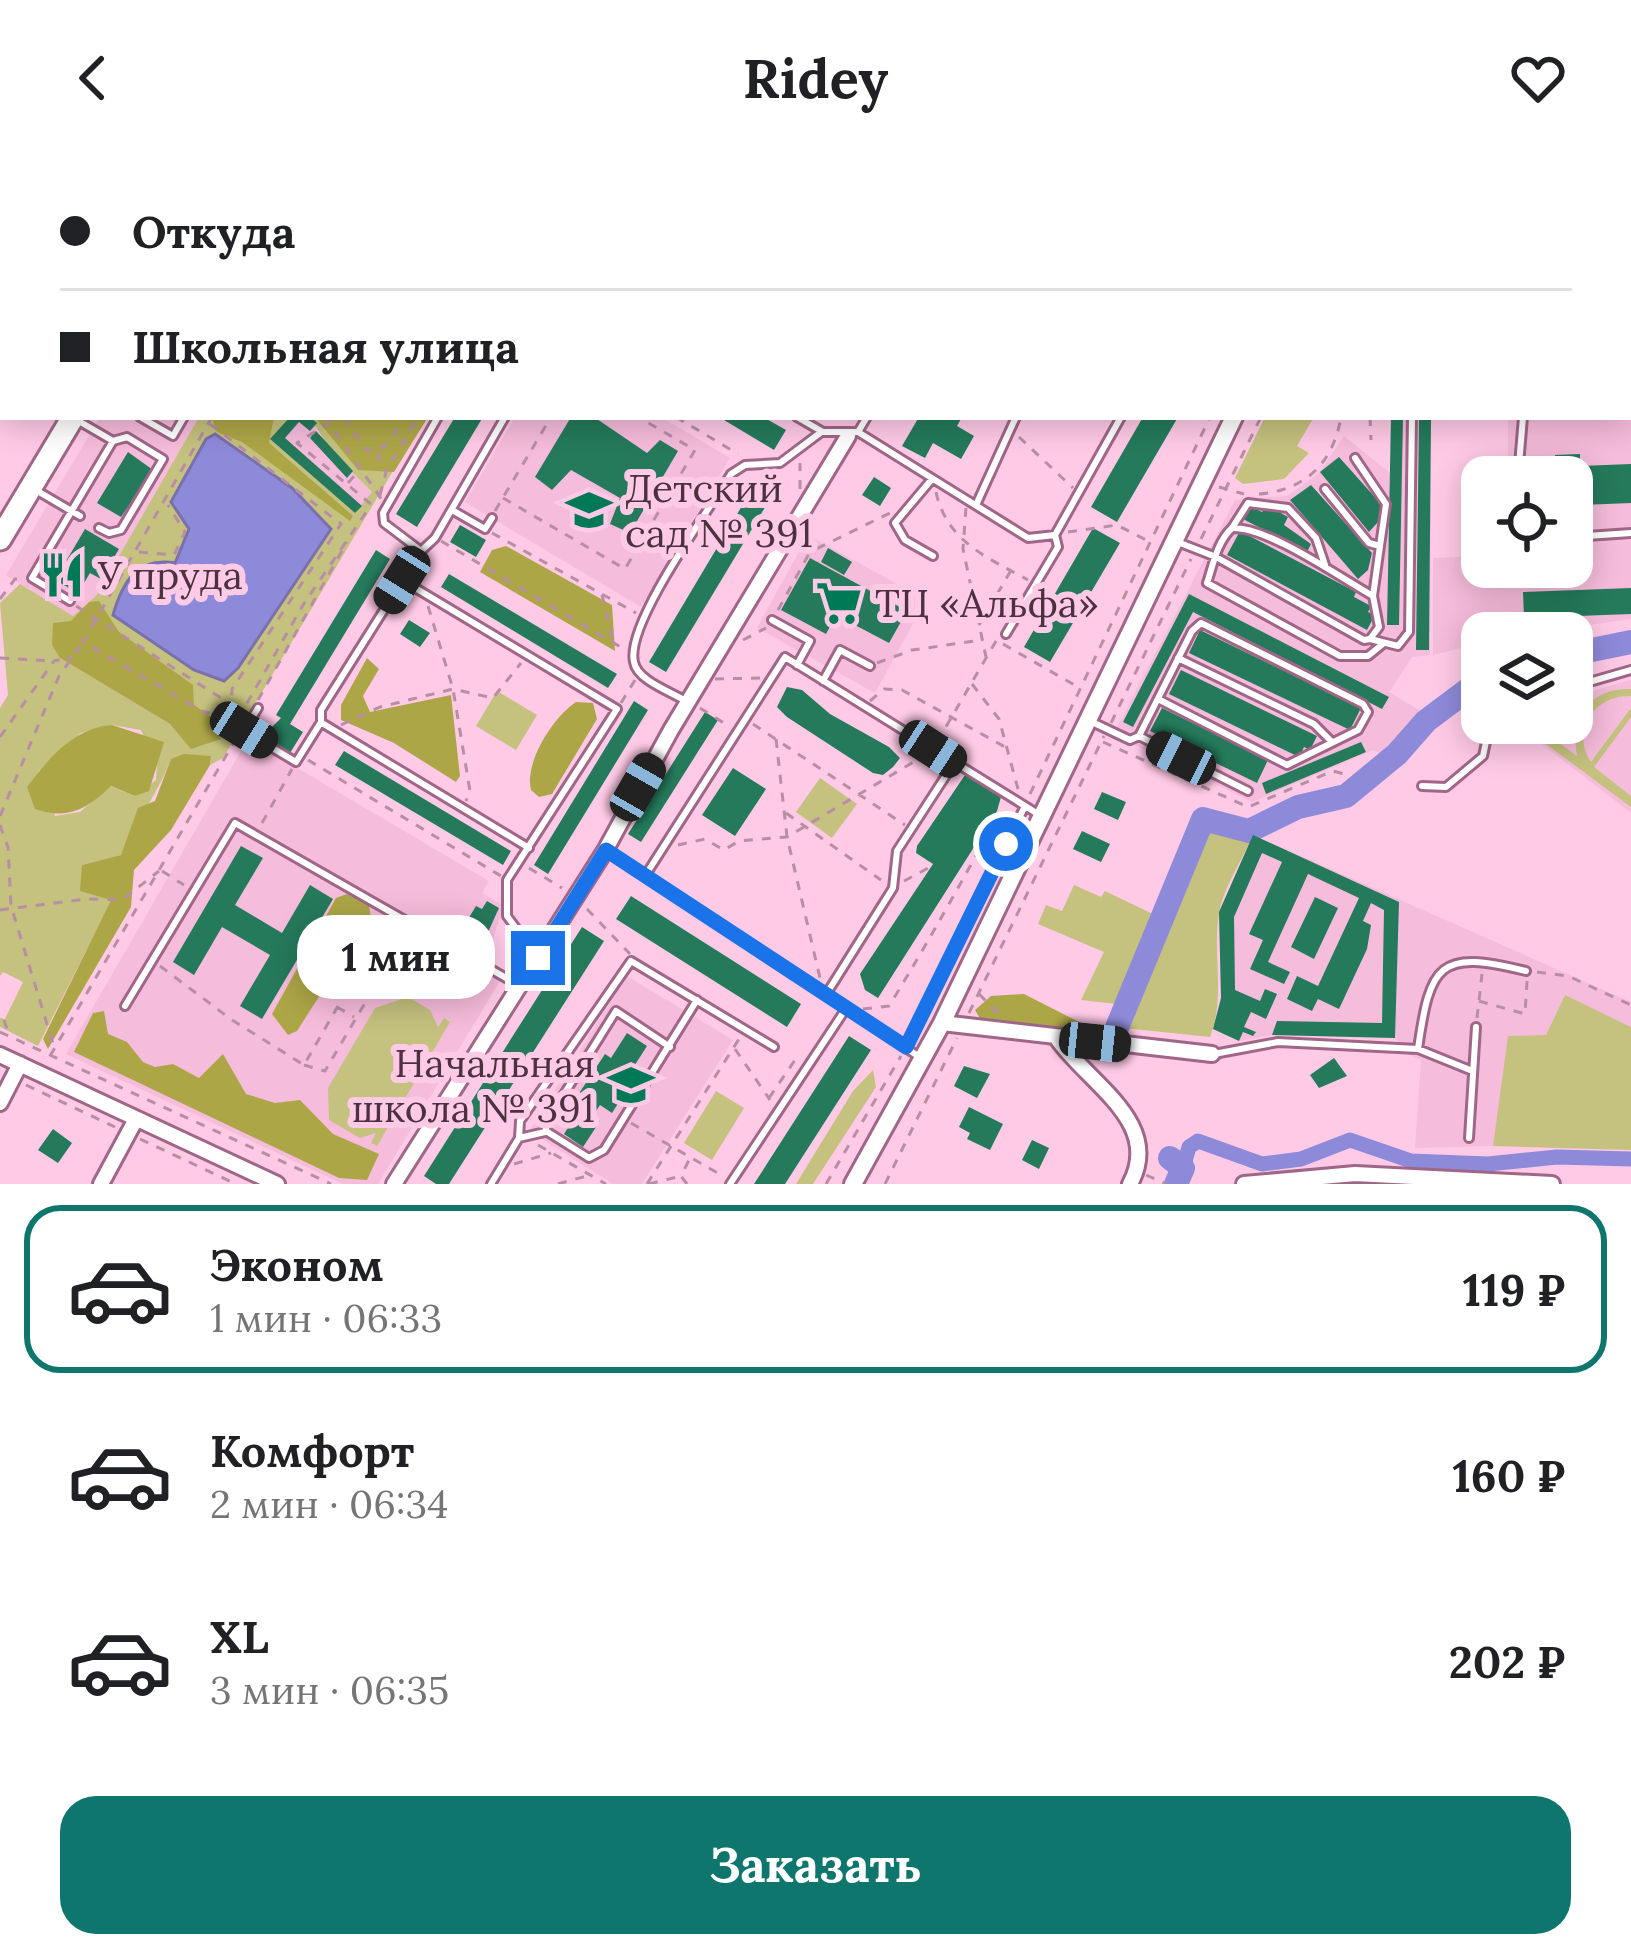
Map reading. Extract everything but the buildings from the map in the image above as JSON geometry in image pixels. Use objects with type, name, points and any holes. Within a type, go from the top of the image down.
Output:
[{"type":"highway","points":[[0,539],[71,420]]},
{"type":"street","points":[[853,1184],[942,1023],[1029,808],[1088,720],[1233,420]]},
{"type":"street","points":[[394,1184],[606,850],[688,701],[853,434]]},
{"type":"street","points":[[942,1023],[1212,1054]]},
{"type":"street","points":[[1056,1037],[1129,1118],[1138,1137],[1134,1178]]},
{"type":"street","points":[[0,1055],[277,1184]]},
{"type":"street","points":[[0,1103],[20,1064]]},
{"type":"street","points":[[100,1184],[136,1119]]},
{"type":"street","points":[[1244,1184],[1355,1174],[1550,1184]]},
{"type":"lane","points":[[78,420],[113,441]]},
{"type":"lane","points":[[145,420],[173,436],[182,420]]},
{"type":"lane","points":[[421,551],[384,523],[384,510],[436,420]]},
{"type":"lane","points":[[258,708],[244,730],[298,759],[320,722],[321,710],[421,551],[435,538],[504,420]]},
{"type":"lane","points":[[802,420],[823,432],[853,434],[1028,538],[1055,536]]},
{"type":"lane","points":[[853,434],[865,420]]},
{"type":"lane","points":[[972,502],[999,464],[1014,420]]},
{"type":"lane","points":[[1006,634],[1058,547],[1055,536],[1119,420]]},
{"type":"lane","points":[[1174,541],[1197,547],[1370,639],[1398,646],[1409,632],[1412,420]]},
{"type":"lane","points":[[1520,456],[1523,420]]},
{"type":"lane","points":[[688,701],[639,674],[633,646],[645,617],[730,474],[745,465],[780,463],[800,443],[823,432]]},
{"type":"lane","points":[[70,601],[32,578],[113,441],[127,436],[163,459],[121,530],[116,534],[99,528]]},
{"type":"lane","points":[[1354,458],[1386,504],[1373,596],[1379,627],[1370,639]]},
{"type":"lane","points":[[932,479],[901,512],[896,529],[933,556]]},
{"type":"lane","points":[[31,487],[80,516]]},
{"type":"lane","points":[[1325,489],[1369,543],[1380,546]]},
{"type":"lane","points":[[1325,565],[1316,538],[1288,508],[1248,503],[1216,557],[1207,583],[1340,656],[1368,656],[1384,644]]},
{"type":"lane","points":[[452,510],[485,529],[491,518]]},
{"type":"lane","points":[[1232,528],[1249,530],[1325,565],[1373,596]]},
{"type":"lane","points":[[1593,535],[1631,533]]},
{"type":"lane","points":[[402,580],[617,709],[507,880],[507,916],[538,958]]},
{"type":"lane","points":[[772,620],[810,641],[796,665]]},
{"type":"lane","points":[[1088,720],[1130,740],[1139,736],[1178,658],[1201,623],[1363,704],[1367,719],[1333,743],[1287,765],[1158,699]]},
{"type":"lane","points":[[823,681],[840,650],[870,666]]},
{"type":"lane","points":[[645,876],[785,658],[1029,808],[906,1047]]},
{"type":"lane","points":[[1178,658],[1314,724],[1333,743]]},
{"type":"lane","points":[[1593,682],[1631,670]]},
{"type":"lane","points":[[320,722],[529,848]]},
{"type":"lane","points":[[1139,736],[1249,791]]},
{"type":"lane","points":[[1422,786],[1447,787],[1483,756],[1486,744]]},
{"type":"lane","points":[[827,993],[893,888],[897,851],[955,763]]},
{"type":"lane","points":[[125,1006],[235,823],[520,986]]},
{"type":"lane","points":[[606,850],[924,1059]]},
{"type":"lane","points":[[1418,1049],[1432,977],[1448,963],[1482,960],[1526,971]]},
{"type":"lane","points":[[491,1184],[519,1138],[520,1120],[632,961],[774,1047]]},
{"type":"lane","points":[[519,1138],[546,1131],[589,1159],[604,1150],[698,1000]]},
{"type":"lane","points":[[732,1183],[847,1007]]},
{"type":"lane","points":[[546,1131],[546,1123],[616,1011],[670,1047]]},
{"type":"lane","points":[[1469,1138],[1476,1027]]},
{"type":"lane","points":[[1212,1054],[1278,1042],[1418,1049],[1470,1070]]},
{"type":"path","points":[[0,816],[59,676],[138,552],[210,420]]},
{"type":"path","points":[[328,420],[380,496],[384,510],[371,505],[297,442],[328,420]]},
{"type":"path","points":[[346,420],[366,450],[376,451],[389,444],[401,420]]},
{"type":"path","points":[[380,496],[386,472],[416,420]]},
{"type":"path","points":[[491,518],[548,420]]},
{"type":"path","points":[[503,497],[625,569],[695,450],[643,420]]},
{"type":"path","points":[[681,420],[745,458],[745,465]]},
{"type":"path","points":[[1029,808],[1079,687],[1209,420]]},
{"type":"path","points":[[885,1184],[1260,420]]},
{"type":"path","points":[[1225,490],[1263,494],[1298,485],[1326,460],[1341,420]]},
{"type":"path","points":[[1370,420],[1371,440]]},
{"type":"path","points":[[209,423],[350,533]]},
{"type":"path","points":[[1010,428],[1078,494]]},
{"type":"path","points":[[800,443],[800,518]]},
{"type":"path","points":[[376,451],[386,472]]},
{"type":"path","points":[[163,459],[190,458]]},
{"type":"path","points":[[346,484],[362,468]]},
{"type":"path","points":[[932,479],[940,515],[963,543],[1036,584]]},
{"type":"path","points":[[138,552],[174,555],[185,532],[166,501]]},
{"type":"path","points":[[972,502],[963,543],[986,657]]},
{"type":"path","points":[[83,642],[202,711],[237,721],[371,505]]},
{"type":"path","points":[[780,606],[810,552],[892,511],[901,512]]},
{"type":"path","points":[[231,707],[232,689],[341,524]]},
{"type":"path","points":[[1055,536],[1092,525],[1117,526],[1150,542]]},
{"type":"path","points":[[485,529],[645,617]]},
{"type":"path","points":[[258,708],[259,693],[350,533]]},
{"type":"path","points":[[435,538],[613,641],[634,664]]},
{"type":"path","points":[[787,539],[810,552]]},
{"type":"path","points":[[979,625],[1011,570]]},
{"type":"path","points":[[0,599],[15,579]]},
{"type":"path","points":[[424,593],[453,689],[470,791],[464,808]]},
{"type":"path","points":[[602,594],[613,641]]},
{"type":"path","points":[[70,601],[95,623],[242,710]]},
{"type":"path","points":[[719,651],[765,630],[772,620]]},
{"type":"path","points":[[662,848],[705,839],[724,850],[739,841],[787,837],[864,795],[933,749],[996,641],[1006,634]]},
{"type":"path","points":[[870,666],[912,650],[982,640]]},
{"type":"path","points":[[996,641],[1079,687]]},
{"type":"path","points":[[0,658],[54,661],[74,657]]},
{"type":"path","points":[[337,731],[345,718],[453,689],[493,698],[508,673],[530,657]]},
{"type":"path","points":[[0,737],[54,661]]},
{"type":"path","points":[[617,709],[639,674]]},
{"type":"path","points":[[702,679],[772,678]]},
{"type":"path","points":[[971,683],[999,719],[1029,808]]},
{"type":"path","points":[[865,707],[880,691],[896,689],[1007,748]]},
{"type":"path","points":[[688,701],[739,732]]},
{"type":"path","points":[[747,719],[911,829]]},
{"type":"path","points":[[50,1057],[244,730]]},
{"type":"path","points":[[776,739],[787,837],[820,978],[816,985]]},
{"type":"path","points":[[256,834],[298,759],[507,880]]},
{"type":"path","points":[[784,812],[893,888],[932,866]]},
{"type":"path","points":[[0,825],[8,847],[11,906],[55,1048]]},
{"type":"path","points":[[859,1015],[866,1004],[889,1006],[964,880],[957,877],[988,834]]},
{"type":"path","points":[[518,861],[576,897],[628,947],[632,961]]},
{"type":"path","points":[[160,870],[194,891]]},
{"type":"path","points":[[0,910],[122,900],[160,870]]},
{"type":"path","points":[[304,1065],[393,911]]},
{"type":"path","points":[[153,960],[232,1020],[304,1065],[325,1071],[389,962],[393,911]]},
{"type":"path","points":[[942,917],[964,929]]},
{"type":"path","points":[[1476,1027],[1482,960]]},
{"type":"path","points":[[1479,1000],[1525,1013],[1526,971],[1568,976],[1631,1005]]},
{"type":"path","points":[[979,993],[1011,1027]]},
{"type":"path","points":[[337,1007],[356,1018]]},
{"type":"path","points":[[4,1020],[9,1036]]},
{"type":"path","points":[[648,1184],[746,1030]]},
{"type":"path","points":[[0,1032],[331,1184]]},
{"type":"path","points":[[734,1047],[780,1110]]},
{"type":"path","points":[[774,1047],[807,1068]]},
{"type":"path","points":[[826,1184],[906,1047]]},
{"type":"path","points":[[769,1099],[795,1060]]},
{"type":"path","points":[[624,1119],[732,1183]]},
{"type":"path","points":[[538,1145],[606,1184]]},
{"type":"path","points":[[526,1161],[552,1153]]},
{"type":"path","points":[[648,1184],[681,1176],[691,1157]]},
{"type":"path","points":[[558,1184],[590,1174]]},
{"type":"path","points":[[681,1176],[687,1184]]},
{"type":"path","points":[[1134,1178],[1164,1183]]},
{"type":"shaded area","points":[[98,420],[197,420],[96,596],[73,616],[6,575]]},
{"type":"shaded area","points":[[197,420],[288,420],[271,440],[355,513],[372,492],[331,451],[312,420],[423,420],[223,758],[210,765],[211,756],[171,759],[121,855],[82,865],[112,899],[38,1046],[0,1027],[0,1018],[5,1019],[23,982],[3,972],[0,976],[0,708],[8,695],[0,603],[20,584],[73,616],[96,596]],"holes":[[[69,623],[200,749],[170,724],[60,658]],[[112,725],[141,730],[157,765],[156,780],[135,796],[110,786],[80,812],[55,816],[38,772],[81,733]]]},
{"type":"shaded area","points":[[212,420],[273,420],[269,443],[353,516],[350,521],[242,442],[217,432]]},
{"type":"shaded area","points":[[287,420],[314,420],[316,432],[372,493],[355,513],[270,439]]},
{"type":"shaded area","points":[[317,420],[426,420],[394,472],[358,470]]},
{"type":"shaded area","name":"Детский сад № 391","points":[[513,420],[666,420],[730,458],[641,607],[465,502]]},
{"type":"shaded area","points":[[1264,420],[1312,420],[1297,446],[1309,453],[1284,479],[1243,484],[1235,478]]},
{"type":"shaded area","points":[[1391,420],[1431,420],[1430,655],[1412,657],[1389,692],[1421,711],[1382,754],[1373,750],[1252,802],[1138,746],[1111,739],[1235,500],[1287,496],[1319,473],[1344,436],[1390,473]]},
{"type":"shaded area","points":[[1508,420],[1631,420],[1631,619],[1593,624],[1593,612],[1461,612],[1461,648],[1433,655],[1433,558],[1461,557],[1461,588],[1593,588],[1593,456],[1508,456]]},
{"type":"shaded area","points":[[215,434],[292,488],[331,529],[238,668],[224,681],[194,670],[113,615],[134,574],[151,564],[175,563],[189,529],[171,502],[206,439]]},
{"type":"shaded area","points":[[808,535],[926,600],[875,693],[757,628]]},
{"type":"shaded area","points":[[506,546],[612,605],[615,651],[480,572],[492,550]]},
{"type":"shaded area","points":[[99,601],[119,632],[193,685],[194,705],[217,721],[221,739],[191,749],[170,724],[60,658],[52,645],[53,623],[71,621],[89,602]]},
{"type":"shaded area","points":[[367,658],[379,669],[363,696],[370,712],[451,695],[460,776],[456,782],[394,743],[341,720],[341,705]]},
{"type":"shaded area","points":[[1631,680],[1631,813],[1542,744],[1593,744],[1593,691]]},
{"type":"shaded area","points":[[1631,689],[1631,696],[1606,701],[1593,712],[1594,699]]},
{"type":"shaded area","points":[[497,691],[537,715],[516,750],[476,726]]},
{"type":"shaded area","points":[[576,702],[593,703],[597,719],[552,794],[539,797],[531,790],[530,779],[536,754],[550,729]]},
{"type":"shaded area","points":[[1631,708],[1631,717],[1594,767],[1631,796],[1631,807],[1546,744],[1561,744],[1577,756],[1576,744],[1584,744],[1591,762]]},
{"type":"shaded area","points":[[112,725],[164,742],[149,791],[135,796],[111,786],[76,811],[35,809],[27,787],[44,766],[74,738]]},
{"type":"shaded area","points":[[248,739],[489,881],[482,893],[504,906],[486,959],[506,971],[378,1184],[343,1184],[66,1054]]},
{"type":"shaded area","points":[[184,754],[211,756],[210,765],[171,830],[134,870],[131,907],[48,1049],[43,1039],[111,900],[80,891],[82,865],[121,855],[138,808],[155,801],[171,759]]},
{"type":"shaded area","points":[[820,778],[857,804],[832,838],[796,812]]},
{"type":"shaded area","points":[[1207,824],[1253,835],[1221,904],[1217,1006],[1210,1037],[1124,1028]]},
{"type":"shaded area","points":[[1253,835],[1631,1002],[1631,1027],[1565,995],[1546,1035],[1509,1036],[1493,1146],[1415,1148],[1421,1060],[1405,1053],[1395,1038],[1272,1035],[1239,1041],[1213,1029],[1221,998],[1219,912]]},
{"type":"shaded area","points":[[1074,885],[1101,897],[1105,891],[1161,918],[1125,1005],[1081,1000],[1104,952],[1038,924],[1046,905],[1062,911]]},
{"type":"shaded area","points":[[347,894],[369,905],[372,925],[358,929],[347,962],[340,964],[297,1031],[288,1035],[272,1014],[336,898]]},
{"type":"shaded area","name":"Начальная школа № 391","points":[[627,976],[733,1040],[642,1184],[613,1184],[529,1131]]},
{"type":"shaded area","points":[[1024,994],[1081,1023],[1080,1031],[981,1020],[975,1010],[991,996]]},
{"type":"shaded area","points":[[1565,995],[1631,1027],[1631,1150],[1493,1146],[1508,1036],[1546,1035]]},
{"type":"shaded area","points":[[408,997],[430,1010],[438,1027],[444,1018],[450,1022],[377,1146],[371,1143],[376,1133],[360,1138],[329,1120],[328,1088],[375,1008]]},
{"type":"shaded area","points":[[104,1011],[108,1034],[127,1042],[143,1062],[155,1067],[173,1064],[199,1078],[223,1054],[246,1094],[275,1103],[300,1100],[333,1134],[379,1154],[367,1180],[339,1178],[74,1052],[93,1013]]},
{"type":"shaded area","points":[[873,1070],[876,1087],[813,1184],[796,1184],[853,1091]]},
{"type":"shaded area","points":[[716,1091],[744,1108],[712,1160],[684,1143]]},
{"type":"waterway","points":[[1593,650],[1631,642]]},
{"type":"waterway","points":[[1116,1030],[1203,819],[1249,831],[1298,807],[1346,796],[1461,695]]},
{"type":"waterway","points":[[1183,1168],[1189,1147],[1198,1141],[1262,1164],[1301,1159],[1350,1140],[1411,1161],[1488,1164],[1557,1157],[1631,1159]]},
{"type":"waterway","points":[[1170,1158],[1183,1168],[1176,1184]]},
{"type":"place","name":"Детский сад № 391","points":[[589,510]]},
{"type":"place","name":"У пруда","points":[[62,575]]},
{"type":"place","name":"ТЦ «Альфа»","points":[[839,603]]},
{"type":"place","name":"Начальная школа № 391","points":[[631,1085]]},
{"type":"route","points":[[538,958],[606,850],[906,1047],[1006,844]]}]
